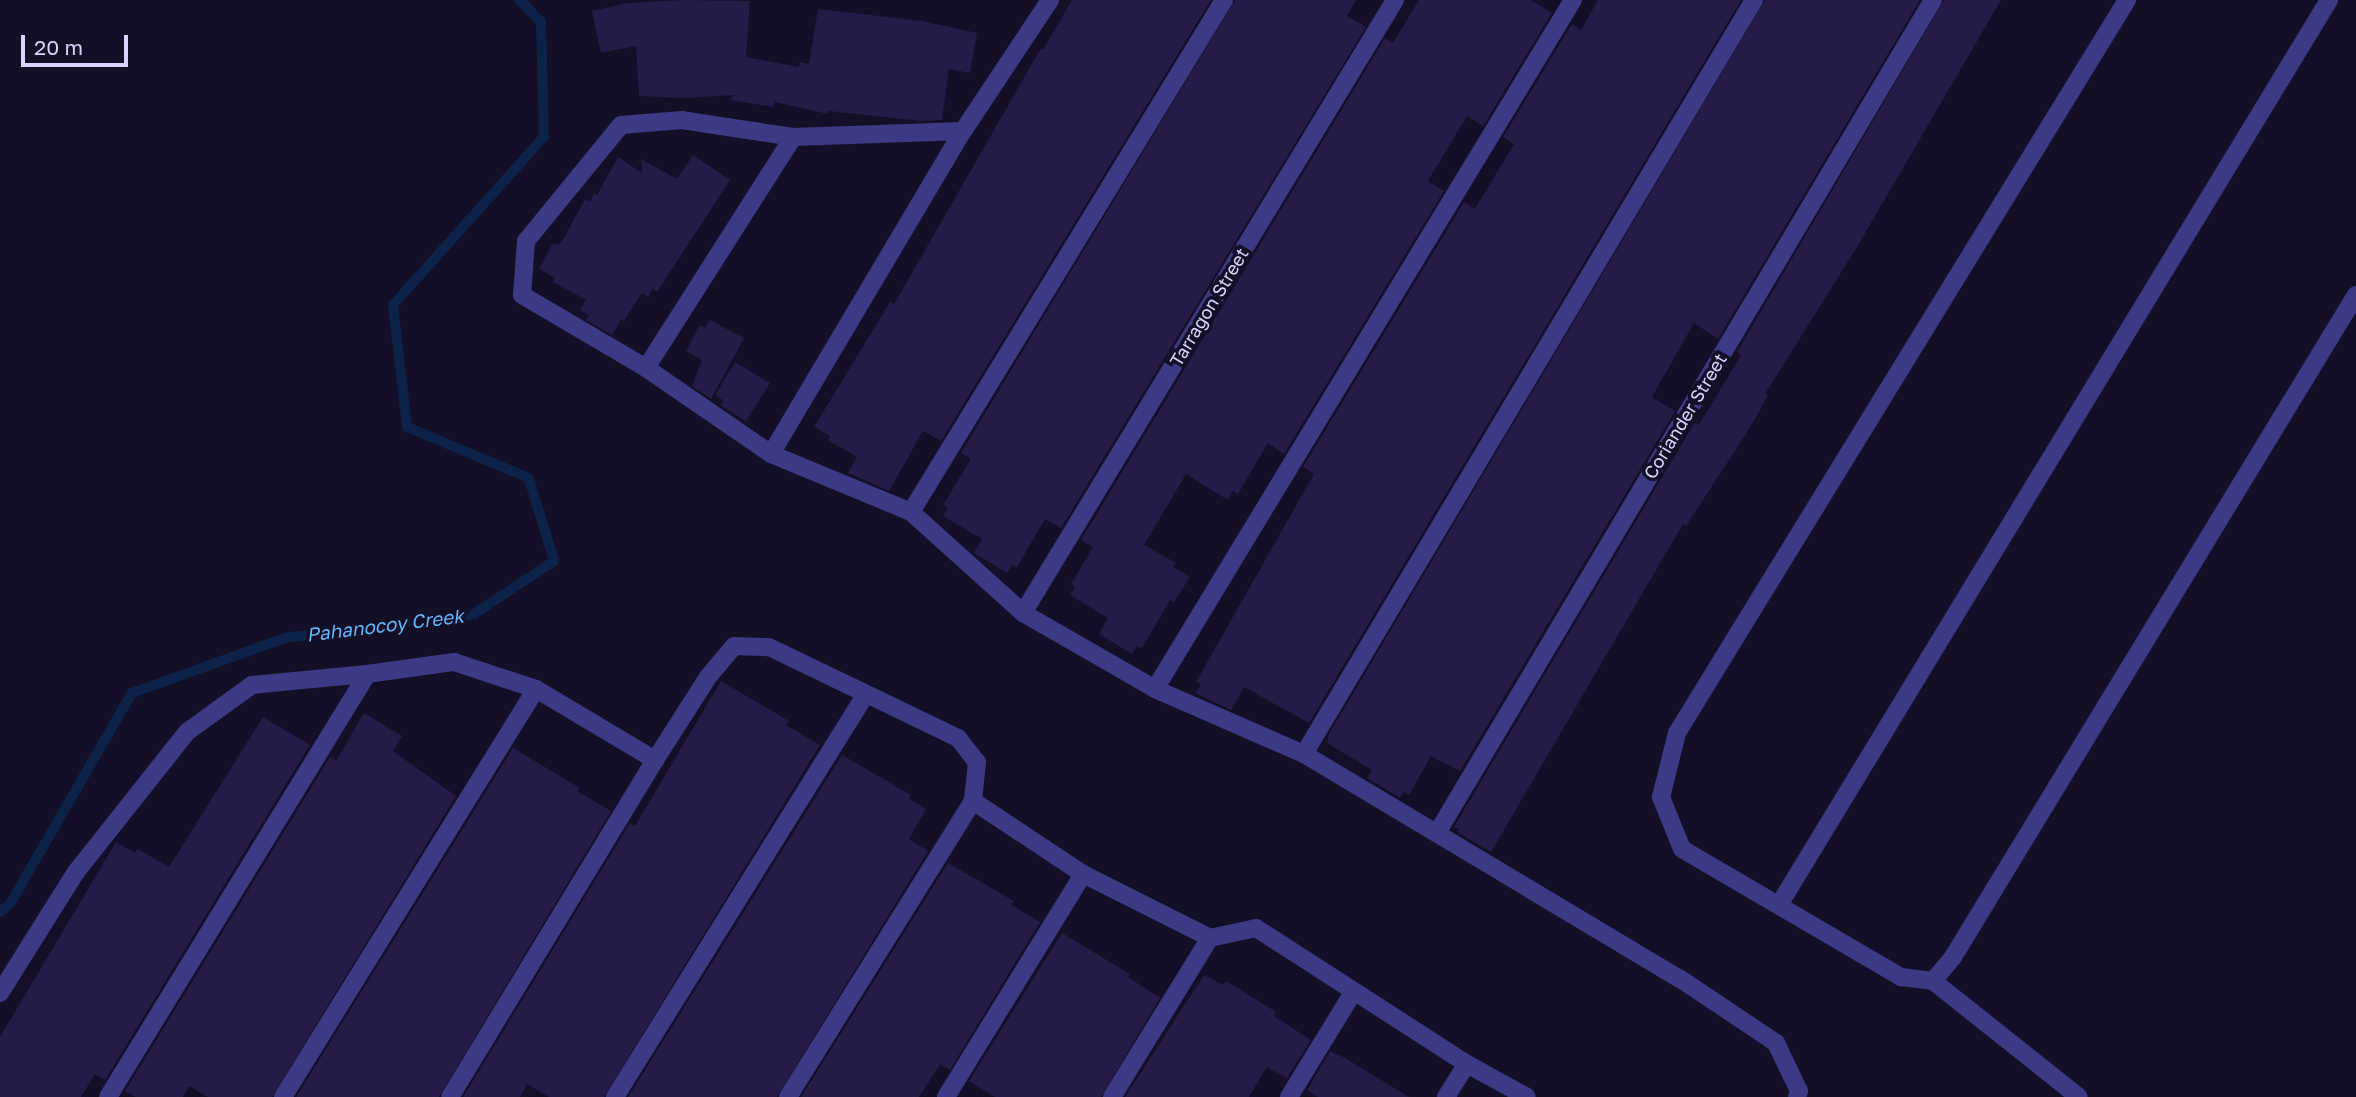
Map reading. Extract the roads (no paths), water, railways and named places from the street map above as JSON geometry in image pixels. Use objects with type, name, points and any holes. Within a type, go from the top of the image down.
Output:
[{"type":"street","points":[[771,454],[963,131],[1050,0]]},
{"type":"street","points":[[911,512],[1224,0]]},
{"type":"street","name":"Tarragon Street","points":[[1023,613],[1395,0]]},
{"type":"street","points":[[1155,689],[1573,0]]},
{"type":"street","points":[[1304,754],[1754,0]]},
{"type":"street","name":"Coriander Street","points":[[1437,833],[1933,0]]},
{"type":"street","points":[[2079,1097],[1933,981],[1901,977],[1682,849],[1661,797],[1677,733],[2127,0]]},
{"type":"street","points":[[1779,905],[2329,0]]},
{"type":"street","points":[[963,131],[793,137],[682,120],[621,125],[526,241],[522,295],[646,368],[771,454],[911,512],[1023,613],[1155,689],[1304,754],[1679,978],[1776,1043],[1799,1091],[1797,1097]]},
{"type":"street","points":[[646,368],[793,137]]},
{"type":"street","points":[[1933,981],[1953,957],[2356,295]]},
{"type":"street","points":[[450,1097],[655,760],[708,677],[734,646],[769,647],[958,738],[978,762],[972,801],[788,1097]]},
{"type":"street","points":[[0,993],[76,872],[187,732],[252,685],[454,663],[536,690],[655,760]]},
{"type":"street","points":[[108,1097],[367,674]]},
{"type":"street","points":[[284,1097],[536,690]]},
{"type":"street","points":[[615,1097],[865,695]]},
{"type":"street","points":[[972,801],[1083,874],[1210,938],[1256,928],[1467,1064],[1527,1097]]},
{"type":"street","points":[[946,1097],[1083,874]]},
{"type":"street","points":[[1112,1097],[1210,938]]},
{"type":"street","points":[[1289,1097],[1354,991]]},
{"type":"street","points":[[1446,1097],[1467,1064]]},
{"type":"waterway","name":"Pahanocoy Creek","points":[[0,912],[10,904],[132,693],[285,638],[474,614],[554,561],[529,478],[407,427],[393,305],[544,137],[541,22],[520,0]]}]
